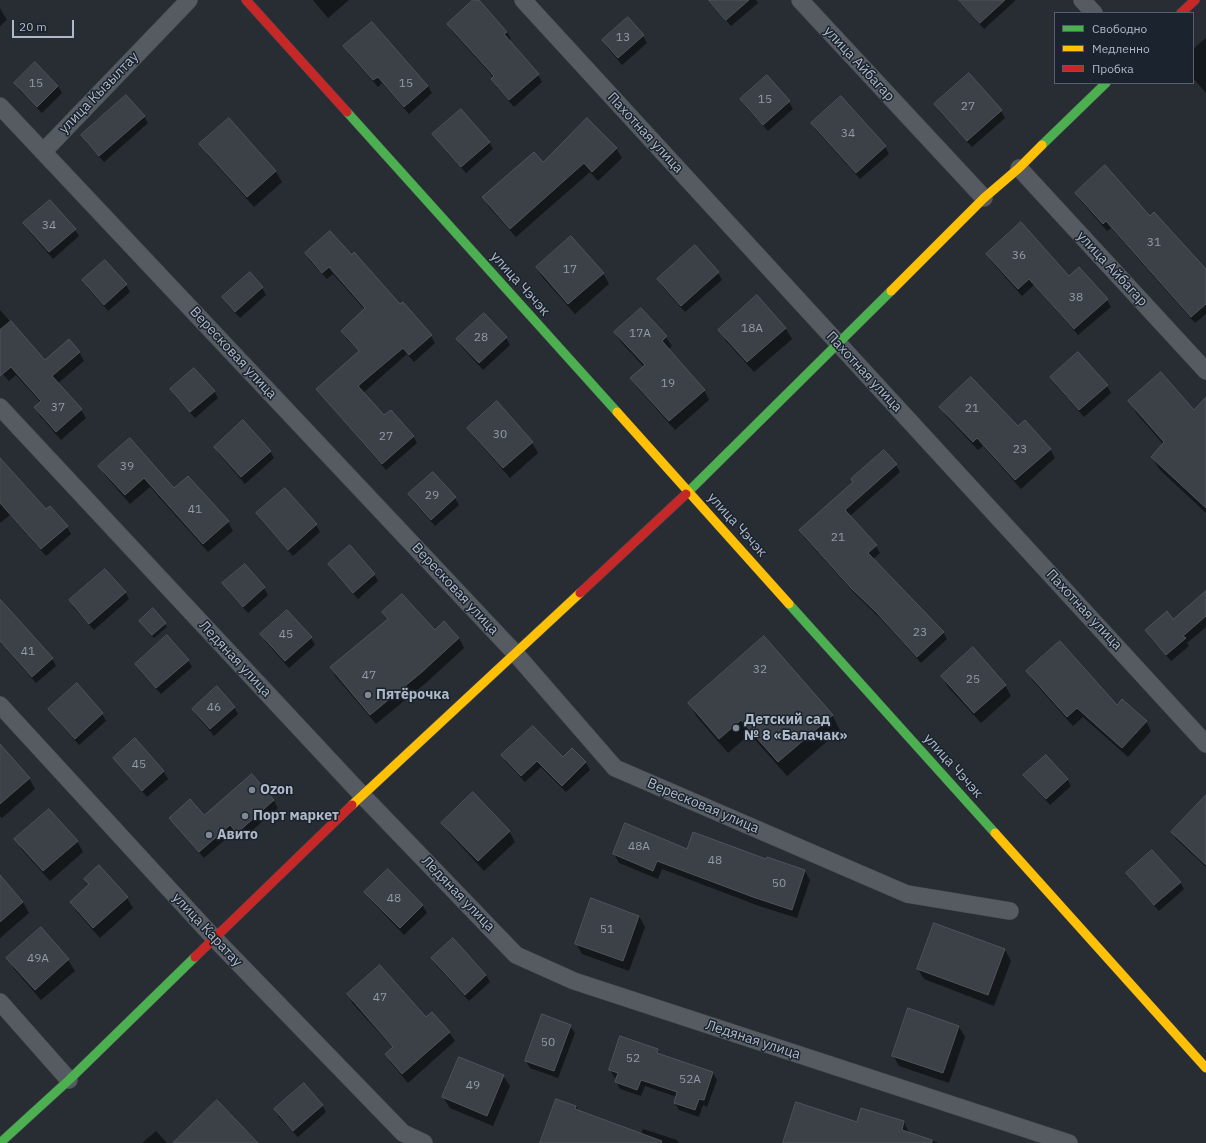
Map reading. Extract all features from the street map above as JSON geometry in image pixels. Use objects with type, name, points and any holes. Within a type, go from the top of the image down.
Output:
[{"type":"street","name":"улица Кызылтау","points":[[43,152],[189,0]]},
{"type":"street","name":"улица Чэчэк","points":[[246,0],[1206,1068]]},
{"type":"street","name":"Пахотная улица","points":[[523,0],[1206,744]]},
{"type":"street","name":"улица Айбагар","points":[[800,0],[984,198]]},
{"type":"street","points":[[1082,0],[1093,12]]},
{"type":"street","points":[[1182,12],[1195,0]]},
{"type":"street","points":[[0,1143],[69,1080],[362,795],[689,492],[984,198],[1019,168],[1105,84]]},
{"type":"street","name":"Вересковая улица","points":[[0,106],[516,653],[615,768],[907,894],[1010,911]]},
{"type":"street","name":"улица Айбагар","points":[[1019,168],[1206,370]]},
{"type":"street","name":"Ледяная улица","points":[[0,407],[362,795],[516,955],[574,981],[1069,1143]]},
{"type":"street","name":"улица Каратау","points":[[0,705],[215,939],[403,1133],[424,1143]]},
{"type":"street","points":[[0,1002],[69,1080]]},
{"type":"building","points":[[473,0],[479,0],[507,32],[504,34],[539,74],[509,100],[491,79],[494,76],[447,24]]},
{"type":"building","points":[[709,0],[749,0],[726,20]]},
{"type":"building","points":[[959,0],[1005,0],[980,23]]},
{"type":"building","points":[[628,17],[644,35],[618,58],[602,40]]},
{"type":"building","points":[[372,22],[428,86],[404,107],[378,77],[373,80],[343,46]]},
{"type":"building","points":[[35,62],[58,86],[37,107],[14,83]]},
{"type":"building","points":[[969,73],[1002,110],[967,141],[934,104]]},
{"type":"building","points":[[767,75],[790,101],[763,125],[740,99]]},
{"type":"building","points":[[126,95],[145,116],[99,156],[81,135]]},
{"type":"building","points":[[841,96],[886,146],[856,173],[811,123]]},
{"type":"building","points":[[461,109],[490,142],[461,167],[432,134]]},
{"type":"building","points":[[229,118],[276,171],[247,197],[199,144]]},
{"type":"building","points":[[587,118],[617,148],[592,172],[584,163],[510,229],[482,197],[534,152],[543,162]]},
{"type":"building","points":[[1105,165],[1150,216],[1154,212],[1206,269],[1206,304],[1191,317],[1106,221],[1103,224],[1075,193]]},
{"type":"building","points":[[50,200],[76,229],[49,252],[23,223]]},
{"type":"building","points":[[1021,222],[1069,276],[1079,267],[1108,299],[1074,329],[1029,279],[1018,289],[986,254]]},
{"type":"building","points":[[330,231],[352,255],[354,252],[400,304],[403,302],[432,335],[409,355],[403,348],[358,386],[384,415],[391,410],[414,436],[382,464],[316,389],[359,351],[341,331],[365,308],[329,267],[322,273],[305,253]]},
{"type":"building","points":[[571,236],[604,273],[568,304],[536,267]]},
{"type":"building","points":[[695,245],[719,272],[681,306],[657,279]]},
{"type":"building","points":[[105,260],[127,284],[104,305],[82,280]]},
{"type":"building","points":[[250,272],[263,287],[235,312],[222,297]]},
{"type":"building","points":[[757,295],[786,328],[747,362],[718,330]]},
{"type":"building","points":[[641,308],[667,336],[662,341],[705,390],[669,421],[630,378],[645,365],[614,332]]},
{"type":"building","points":[[484,313],[507,337],[479,363],[456,339]]},
{"type":"building","points":[[11,321],[45,360],[69,339],[80,352],[52,376],[82,409],[56,432],[34,407],[41,401],[11,367],[0,376],[0,330]]},
{"type":"building","points":[[1078,352],[1108,385],[1079,410],[1050,377]]},
{"type":"building","points":[[194,368],[215,391],[190,412],[170,389]]},
{"type":"building","points":[[1161,372],[1194,410],[1206,397],[1206,508],[1151,457],[1164,442],[1128,401]]},
{"type":"building","points":[[971,377],[1018,426],[1025,420],[1051,449],[1015,480],[977,438],[973,442],[939,407]]},
{"type":"building","points":[[497,401],[533,442],[503,468],[467,428]]},
{"type":"building","points":[[243,420],[271,451],[241,477],[214,447]]},
{"type":"building","points":[[130,438],[174,488],[188,476],[229,521],[203,544],[144,478],[125,495],[98,466]]},
{"type":"building","points":[[884,450],[897,464],[845,510],[877,545],[868,553],[944,632],[917,657],[877,613],[851,588],[799,530],[853,482],[851,479]]},
{"type":"building","points":[[0,458],[46,509],[50,506],[68,526],[41,549],[0,503]]},
{"type":"building","points":[[433,472],[456,497],[431,520],[408,494]]},
{"type":"building","points":[[285,488],[317,524],[288,550],[256,513]]},
{"type":"building","points":[[350,545],[375,574],[353,593],[328,564]]},
{"type":"building","points":[[245,564],[265,587],[243,607],[222,583]]},
{"type":"building","points":[[105,569],[126,592],[89,624],[69,600]]},
{"type":"building","points":[[1206,591],[1206,616],[1183,636],[1186,638],[1166,655],[1145,630],[1167,611],[1173,619]]},
{"type":"building","points":[[402,594],[435,630],[444,621],[459,638],[422,672],[370,715],[330,667],[388,619],[382,612]]},
{"type":"building","points":[[0,599],[53,658],[32,677],[0,641]]},
{"type":"building","points":[[153,608],[166,623],[152,635],[139,621]]},
{"type":"building","points":[[287,610],[312,637],[285,661],[260,634]]},
{"type":"building","points":[[167,635],[189,660],[156,688],[135,664]]},
{"type":"building","points":[[764,636],[833,715],[778,762],[741,720],[719,739],[688,703]]},
{"type":"building","points":[[1060,641],[1117,705],[1122,699],[1147,721],[1122,748],[1077,708],[1067,717],[1026,671]]},
{"type":"building","points":[[973,647],[1006,685],[974,713],[941,676]]},
{"type":"building","points":[[77,683],[103,713],[75,739],[48,709]]},
{"type":"building","points":[[217,686],[235,707],[210,729],[192,709]]},
{"type":"building","points":[[533,726],[563,757],[572,748],[586,762],[562,786],[537,761],[521,776],[501,755]]},
{"type":"building","points":[[135,738],[164,771],[142,791],[113,758]]},
{"type":"building","points":[[0,744],[30,778],[0,804]]},
{"type":"building","points":[[1046,755],[1068,779],[1046,799],[1023,775]]},
{"type":"building","points":[[252,774],[274,800],[237,833],[230,825],[199,852],[169,818],[190,799],[204,815]]},
{"type":"building","points":[[473,792],[510,831],[478,861],[441,823]]},
{"type":"building","points":[[1206,795],[1206,865],[1171,832]]},
{"type":"building","points":[[49,809],[78,841],[43,871],[14,839]]},
{"type":"building","points":[[625,823],[687,849],[693,832],[766,859],[767,857],[805,870],[792,910],[657,861],[653,871],[613,854]]},
{"type":"building","points":[[1152,850],[1181,882],[1154,905],[1126,873]]},
{"type":"building","points":[[99,865],[128,897],[93,928],[70,902],[89,884],[84,879]]},
{"type":"building","points":[[388,869],[423,905],[400,928],[364,892]]},
{"type":"building","points":[[0,875],[23,902],[0,922]]},
{"type":"building","points":[[591,898],[639,916],[623,961],[575,944]]},
{"type":"building","points":[[934,923],[1005,949],[988,995],[917,969]]},
{"type":"building","points":[[41,927],[69,959],[35,990],[6,958]]},
{"type":"building","points":[[453,938],[486,975],[465,995],[431,958]]},
{"type":"building","points":[[380,965],[426,1017],[432,1012],[450,1032],[402,1074],[385,1054],[393,1047],[347,994]]},
{"type":"building","points":[[908,1008],[959,1026],[943,1073],[892,1056]]},
{"type":"building","points":[[542,1014],[571,1025],[554,1071],[525,1061]]},
{"type":"building","points":[[620,1036],[658,1049],[657,1053],[713,1072],[704,1100],[699,1099],[695,1110],[674,1103],[677,1092],[641,1080],[637,1090],[615,1082],[618,1073],[609,1070]]},
{"type":"building","points":[[459,1057],[504,1075],[487,1116],[442,1097]]},
{"type":"building","points":[[304,1083],[323,1105],[293,1131],[274,1109]]},
{"type":"building","points":[[556,1099],[576,1106],[575,1109],[662,1141],[661,1143],[540,1143]]},
{"type":"building","points":[[217,1100],[258,1143],[173,1143]]},
{"type":"building","points":[[796,1102],[857,1122],[861,1108],[904,1121],[902,1130],[932,1140],[932,1143],[783,1143]]},
{"type":"traffic: fast","points":[[1042,145],[1105,84]]},
{"type":"traffic: fast","points":[[347,112],[617,412]]},
{"type":"traffic: fast","points":[[686,494],[891,291]]},
{"type":"traffic: fast","points":[[789,604],[995,833]]},
{"type":"traffic: fast","points":[[0,1143],[69,1080],[195,957]]},
{"type":"traffic: slow","points":[[891,291],[984,198],[1019,168],[1042,145]]},
{"type":"traffic: slow","points":[[617,412],[789,604]]},
{"type":"traffic: slow","points":[[352,805],[580,593]]},
{"type":"traffic: slow","points":[[995,833],[1206,1068]]},
{"type":"traffic: jam","points":[[246,0],[347,112]]},
{"type":"traffic: jam","points":[[1182,12],[1195,0]]},
{"type":"traffic: jam","points":[[580,593],[686,494]]},
{"type":"traffic: jam","points":[[195,957],[352,805]]},
{"type":"place","name":"Пятёрочка","points":[[368,695]]},
{"type":"place","name":"Детский сад № 8 «Балачак»","points":[[736,728]]},
{"type":"place","name":"Ozon","points":[[252,790]]},
{"type":"place","name":"Порт маркет","points":[[245,816]]},
{"type":"place","name":"Авито","points":[[209,835]]}]
